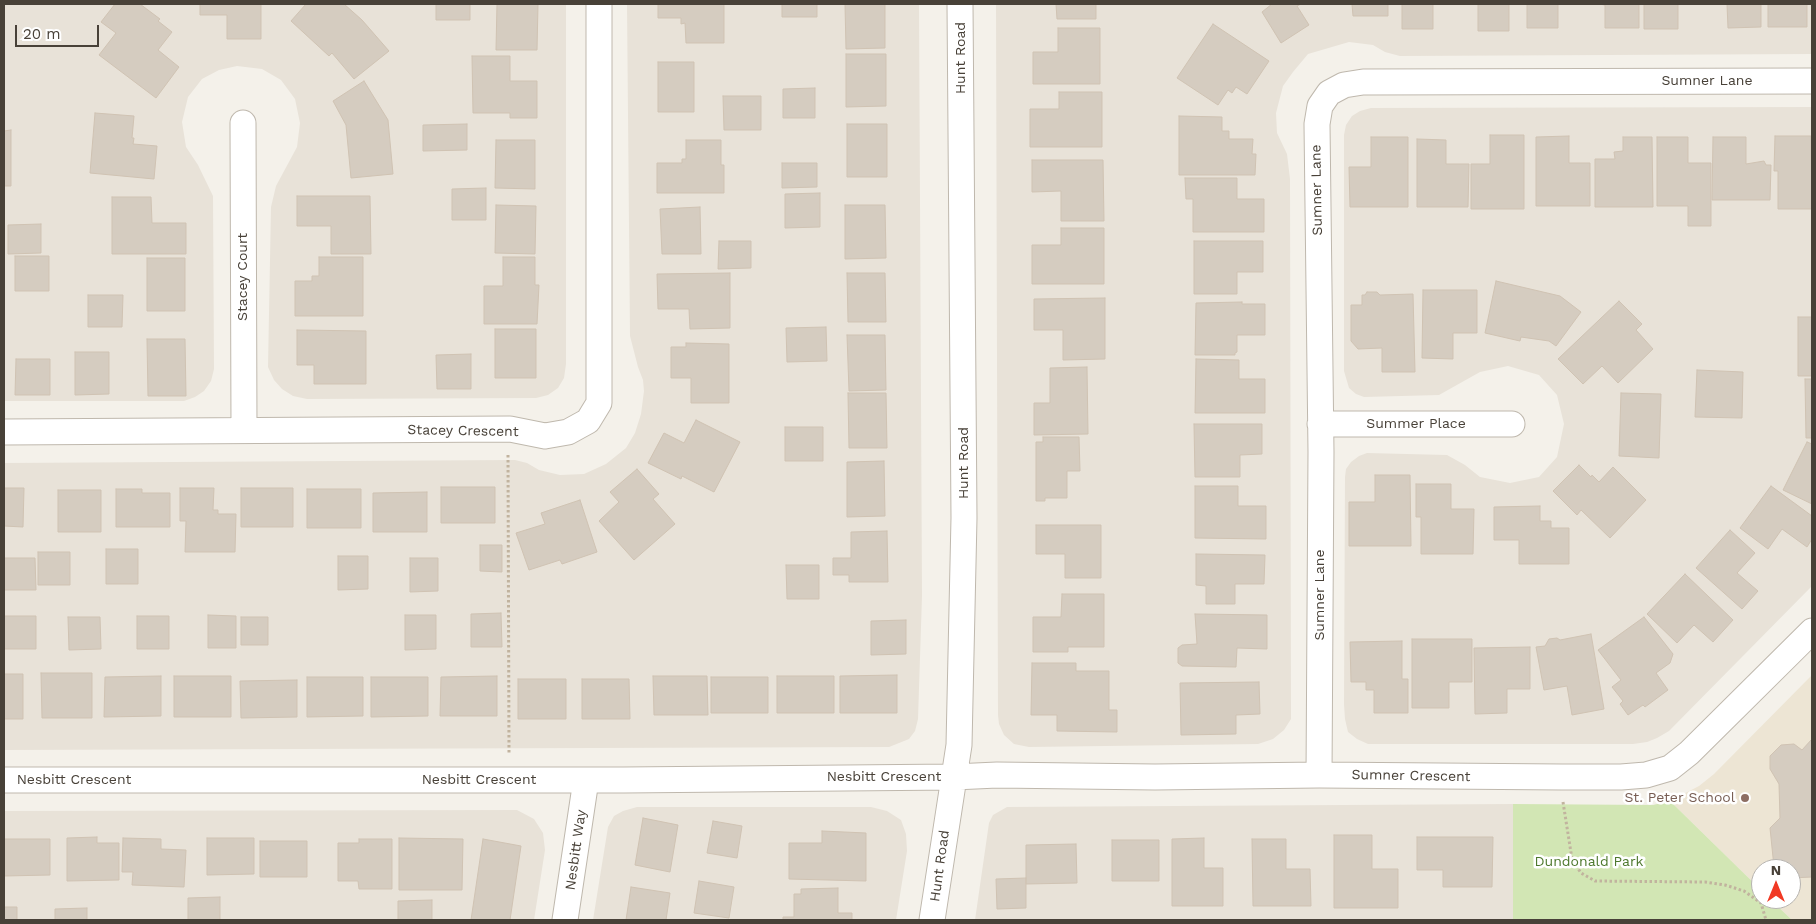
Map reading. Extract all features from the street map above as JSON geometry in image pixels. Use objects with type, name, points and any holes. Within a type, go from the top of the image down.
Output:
[{"type":"street","name":"Stacey Crescent","points":[[4,432],[510,429],[545,436],[568,432],[588,421],[599,402],[599,4]]},
{"type":"street","name":"Hunt Road","points":[[932,920],[959,745],[964,518],[960,4]]},
{"type":"street","name":"Sumner Lane","points":[[1319,775],[1320,424],[1317,124],[1320,106],[1329,94],[1344,85],[1363,82],[1812,80]]},
{"type":"street","name":"Stacey Court","points":[[242,123],[244,430]]},
{"type":"street","name":"Summer Place","points":[[1320,424],[1512,424]]},
{"type":"street","name":"Sumner Crescent","points":[[954,777],[1646,776],[1670,768],[1689,753],[1812,631]]},
{"type":"street","name":"Nesbitt Crescent","points":[[4,780],[586,780],[954,777]]},
{"type":"street","name":"Nesbitt Way","points":[[565,920],[586,780]]},
{"type":"path","points":[[508,458],[510,780]]},
{"type":"path","points":[[1563,800],[1572,859],[1581,873],[1594,881],[1705,882],[1725,885],[1744,891],[1761,903],[1766,920]]},
{"type":"shaded area","points":[[4,4],[566,4],[566,364],[564,378],[558,388],[548,395],[536,398],[307,399],[293,396],[282,389],[274,380],[268,367],[271,207],[276,186],[297,147],[300,123],[295,99],[281,80],[262,69],[237,66],[219,70],[202,79],[188,97],[182,122],[186,147],[198,165],[213,196],[214,369],[211,381],[204,391],[184,401],[4,401]]},
{"type":"shaded area","points":[[627,4],[919,4],[922,596],[918,719],[915,731],[909,739],[889,747],[4,750],[4,463],[515,460],[527,463],[539,470],[560,475],[584,474],[606,464],[626,448],[635,433],[641,414],[644,391],[643,380],[630,336]]},
{"type":"shaded area","points":[[996,4],[1812,4],[1812,54],[1400,56],[1385,52],[1373,45],[1349,42],[1308,54],[1283,86],[1276,113],[1277,133],[1287,154],[1290,179],[1291,719],[1284,730],[1273,739],[1258,744],[1029,747],[1014,744],[1004,735],[999,724],[998,715]]},
{"type":"shaded area","points":[[1812,107],[1812,586],[1669,731],[1647,742],[1633,744],[1368,744],[1357,739],[1348,732],[1344,704],[1346,469],[1351,462],[1367,453],[1447,455],[1465,465],[1480,477],[1510,483],[1539,477],[1557,457],[1564,424],[1557,395],[1539,375],[1508,366],[1480,372],[1439,395],[1364,397],[1356,394],[1349,388],[1344,371],[1344,135],[1346,125],[1352,116],[1360,111],[1371,108]]},
{"type":"shaded area","name":"St. Peter School","points":[[1812,675],[1812,920],[1792,920],[1780,909],[1801,909],[1801,859],[1751,859],[1751,880],[1670,801],[1699,786],[1714,774]]},
{"type":"shaded area","points":[[1513,804],[1513,920],[975,920],[989,823],[993,815],[1007,807]]},
{"type":"shaded area","points":[[637,807],[871,807],[887,811],[901,820],[906,834],[907,851],[896,920],[593,920],[608,827],[614,816]]},
{"type":"shaded area","points":[[517,810],[534,819],[543,833],[545,850],[534,920],[4,920],[4,811]]},
{"type":"green space","name":"Dundonald Park","points":[[1670,801],[1751,880],[1751,909],[1780,909],[1792,920],[1513,920],[1513,804],[1653,805]]},
{"type":"building","points":[[115,4],[140,4],[160,19],[158,21],[172,32],[158,50],[179,67],[156,98],[99,55],[116,33],[101,22]]},
{"type":"building","points":[[200,4],[261,4],[261,39],[227,39],[227,15],[200,15]]},
{"type":"building","points":[[306,4],[344,4],[362,20],[389,51],[354,79],[332,53],[329,56],[291,21]]},
{"type":"building","points":[[436,4],[470,4],[470,20],[436,20]]},
{"type":"building","points":[[497,4],[538,4],[537,50],[496,50]]},
{"type":"building","points":[[658,4],[724,4],[724,43],[686,43],[685,23],[681,24],[681,18],[658,18]]},
{"type":"building","points":[[782,4],[817,4],[817,17],[782,17]]},
{"type":"building","points":[[845,4],[885,4],[885,48],[846,49]]},
{"type":"building","points":[[1056,4],[1096,4],[1096,19],[1057,19]]},
{"type":"building","points":[[1272,4],[1301,4],[1297,6],[1309,25],[1281,43],[1262,12]]},
{"type":"building","points":[[1352,4],[1388,4],[1388,16],[1353,16]]},
{"type":"building","points":[[1402,4],[1433,4],[1433,29],[1402,29]]},
{"type":"building","points":[[1478,4],[1509,4],[1509,31],[1478,31]]},
{"type":"building","points":[[1527,4],[1558,4],[1558,28],[1527,28]]},
{"type":"building","points":[[1599,4],[1639,4],[1639,28],[1605,28],[1605,5]]},
{"type":"building","points":[[1644,4],[1678,4],[1678,29],[1644,29]]},
{"type":"building","points":[[1727,4],[1761,4],[1761,27],[1728,28]]},
{"type":"building","points":[[1768,4],[1807,4],[1807,27],[1768,27]]},
{"type":"building","points":[[1213,24],[1269,61],[1247,94],[1236,87],[1232,93],[1228,90],[1218,105],[1177,78]]},
{"type":"building","points":[[1058,28],[1100,28],[1100,84],[1033,84],[1033,52],[1058,52]]},
{"type":"building","points":[[846,54],[886,54],[886,106],[846,107]]},
{"type":"building","points":[[472,56],[510,56],[510,81],[537,81],[537,118],[510,118],[510,113],[473,113]]},
{"type":"building","points":[[658,62],[694,62],[694,112],[658,112]]},
{"type":"building","points":[[364,81],[388,120],[393,174],[351,178],[346,125],[333,101]]},
{"type":"building","points":[[815,88],[815,118],[783,118],[783,89]]},
{"type":"building","points":[[1059,92],[1102,92],[1102,147],[1030,147],[1030,109],[1059,109]]},
{"type":"building","points":[[723,96],[761,96],[761,130],[724,130]]},
{"type":"building","points":[[95,113],[134,116],[133,144],[157,146],[154,179],[90,173]]},
{"type":"building","points":[[1179,116],[1222,117],[1222,131],[1229,131],[1229,139],[1253,139],[1252,154],[1256,154],[1255,175],[1179,175]]},
{"type":"building","points":[[467,124],[467,150],[423,151],[423,125]]},
{"type":"building","points":[[847,124],[887,124],[887,177],[847,177]]},
{"type":"building","points":[[11,130],[11,186],[4,186],[4,131]]},
{"type":"building","points":[[1490,135],[1524,135],[1524,209],[1471,209],[1471,164],[1490,164]]},
{"type":"building","points":[[1569,136],[1569,163],[1590,163],[1590,206],[1536,206],[1536,137]]},
{"type":"building","points":[[1775,136],[1811,136],[1812,209],[1778,209],[1778,171],[1774,171]]},
{"type":"building","points":[[1371,137],[1408,137],[1408,207],[1350,207],[1349,167],[1371,167]]},
{"type":"building","points":[[1623,137],[1652,137],[1653,207],[1595,207],[1595,159],[1615,159],[1614,152],[1623,151]]},
{"type":"building","points":[[1657,137],[1688,137],[1688,163],[1711,163],[1711,226],[1688,226],[1688,206],[1657,206]]},
{"type":"building","points":[[1713,137],[1746,137],[1746,164],[1764,161],[1766,165],[1771,165],[1770,200],[1712,200]]},
{"type":"building","points":[[1417,139],[1446,140],[1446,164],[1469,164],[1468,207],[1417,207]]},
{"type":"building","points":[[496,140],[535,140],[535,189],[495,188]]},
{"type":"building","points":[[686,140],[721,140],[721,165],[724,165],[724,193],[657,193],[657,163],[682,163],[682,159],[686,159]]},
{"type":"building","points":[[1032,160],[1103,160],[1104,221],[1061,221],[1061,191],[1032,192]]},
{"type":"building","points":[[782,163],[817,163],[817,187],[782,188]]},
{"type":"building","points":[[1185,178],[1237,178],[1237,199],[1264,199],[1264,232],[1193,232],[1193,199],[1186,199]]},
{"type":"building","points":[[486,188],[486,220],[452,220],[452,189]]},
{"type":"building","points":[[820,193],[820,227],[785,228],[785,194]]},
{"type":"building","points":[[297,196],[370,196],[371,254],[331,254],[331,226],[297,226]]},
{"type":"building","points":[[112,197],[151,197],[152,223],[186,223],[186,254],[112,254]]},
{"type":"building","points":[[496,205],[536,206],[535,254],[495,253]]},
{"type":"building","points":[[845,205],[885,205],[886,258],[845,259]]},
{"type":"building","points":[[700,207],[701,254],[662,254],[660,209]]},
{"type":"building","points":[[41,224],[41,253],[8,254],[8,225]]},
{"type":"building","points":[[1061,228],[1104,228],[1104,284],[1032,284],[1032,245],[1061,245]]},
{"type":"building","points":[[719,241],[751,241],[751,268],[718,269]]},
{"type":"building","points":[[1194,241],[1263,241],[1263,272],[1237,272],[1237,294],[1194,294]]},
{"type":"building","points":[[15,256],[49,256],[49,291],[15,291]]},
{"type":"building","points":[[319,257],[363,257],[363,316],[295,316],[295,281],[312,281],[312,276],[319,276]]},
{"type":"building","points":[[503,257],[535,257],[535,285],[539,285],[537,324],[484,324],[484,286],[503,286]]},
{"type":"building","points":[[147,258],[185,258],[185,311],[147,311]]},
{"type":"building","points":[[730,273],[730,328],[690,329],[689,309],[658,309],[657,274]]},
{"type":"building","points":[[847,273],[885,273],[886,322],[848,322]]},
{"type":"building","points":[[1496,281],[1560,296],[1581,312],[1556,346],[1549,341],[1521,337],[1520,341],[1485,333]]},
{"type":"building","points":[[1423,290],[1477,290],[1477,333],[1453,333],[1453,359],[1422,358]]},
{"type":"building","points":[[1367,292],[1377,292],[1380,295],[1413,294],[1415,372],[1382,372],[1382,348],[1358,349],[1351,341],[1351,305],[1362,305],[1362,295],[1365,295]]},
{"type":"building","points":[[88,295],[123,295],[122,327],[88,327]]},
{"type":"building","points":[[1105,298],[1105,359],[1063,360],[1063,330],[1034,330],[1034,299]]},
{"type":"building","points":[[1619,301],[1642,324],[1636,330],[1653,349],[1618,383],[1602,366],[1583,384],[1558,359]]},
{"type":"building","points":[[1242,302],[1242,304],[1265,304],[1265,335],[1237,335],[1237,352],[1235,355],[1195,355],[1196,303]]},
{"type":"building","points":[[1798,317],[1812,317],[1812,376],[1798,376]]},
{"type":"building","points":[[826,327],[827,361],[787,362],[786,328]]},
{"type":"building","points":[[495,329],[536,329],[536,378],[495,378]]},
{"type":"building","points":[[297,330],[366,331],[366,384],[314,384],[314,365],[297,365]]},
{"type":"building","points":[[847,335],[885,335],[886,390],[849,391]]},
{"type":"building","points":[[147,339],[185,339],[186,396],[148,396]]},
{"type":"building","points":[[686,343],[729,344],[729,403],[691,403],[691,378],[671,378],[671,347],[686,347]]},
{"type":"building","points":[[75,352],[109,352],[109,394],[75,395]]},
{"type":"building","points":[[471,354],[471,389],[437,389],[436,355]]},
{"type":"building","points":[[16,359],[50,359],[50,395],[15,395]]},
{"type":"building","points":[[1196,359],[1239,360],[1239,379],[1265,379],[1265,413],[1195,413]]},
{"type":"building","points":[[1087,367],[1088,434],[1034,435],[1034,403],[1050,403],[1050,368]]},
{"type":"building","points":[[1697,370],[1743,372],[1742,418],[1695,417]]},
{"type":"building","points":[[1805,379],[1812,379],[1812,438],[1806,438]]},
{"type":"building","points":[[848,393],[886,393],[887,448],[849,448]]},
{"type":"building","points":[[1621,393],[1661,394],[1659,458],[1619,456]]},
{"type":"building","points":[[696,420],[740,442],[714,492],[682,476],[681,479],[648,463],[664,433],[684,443]]},
{"type":"building","points":[[1194,424],[1262,424],[1262,454],[1240,455],[1240,477],[1195,477]]},
{"type":"building","points":[[785,427],[823,427],[823,461],[785,461]]},
{"type":"building","points":[[1043,437],[1079,437],[1080,471],[1067,471],[1067,498],[1045,498],[1045,501],[1036,501],[1036,442],[1043,442]]},
{"type":"building","points":[[1807,442],[1812,444],[1812,504],[1783,490]]},
{"type":"building","points":[[884,461],[885,516],[847,517],[847,462]]},
{"type":"building","points":[[1579,465],[1599,482],[1613,467],[1646,500],[1610,538],[1581,510],[1577,515],[1553,491]]},
{"type":"building","points":[[637,469],[659,494],[653,499],[675,524],[634,560],[599,521],[619,502],[610,492]]},
{"type":"building","points":[[1375,475],[1410,475],[1411,546],[1349,546],[1349,502],[1375,502]]},
{"type":"building","points":[[1416,484],[1451,484],[1451,509],[1474,509],[1473,554],[1421,554],[1421,517],[1416,517]]},
{"type":"building","points":[[1195,486],[1238,486],[1238,506],[1266,506],[1266,539],[1195,538]]},
{"type":"building","points":[[1771,486],[1812,516],[1812,539],[1807,547],[1782,529],[1768,549],[1740,528]]},
{"type":"building","points":[[441,487],[495,487],[495,523],[441,523]]},
{"type":"building","points":[[4,488],[24,488],[23,527],[4,526]]},
{"type":"building","points":[[180,488],[214,488],[213,510],[218,510],[218,514],[236,514],[235,552],[185,552],[186,521],[180,521]]},
{"type":"building","points":[[241,488],[293,488],[293,527],[241,527]]},
{"type":"building","points":[[116,489],[142,489],[142,493],[170,493],[170,527],[116,527]]},
{"type":"building","points":[[307,489],[361,489],[361,528],[307,528]]},
{"type":"building","points":[[58,490],[101,490],[101,532],[58,532]]},
{"type":"building","points":[[427,492],[427,532],[373,532],[373,493]]},
{"type":"building","points":[[580,500],[597,552],[562,564],[560,560],[529,570],[516,533],[545,524],[541,513]]},
{"type":"building","points":[[1540,506],[1540,521],[1551,521],[1551,528],[1569,528],[1569,564],[1519,564],[1519,540],[1494,540],[1494,507]]},
{"type":"building","points":[[1036,525],[1101,525],[1101,578],[1065,578],[1065,554],[1036,554]]},
{"type":"building","points":[[1730,530],[1755,553],[1737,573],[1758,591],[1742,609],[1696,568]]},
{"type":"building","points":[[887,531],[888,582],[849,582],[849,575],[833,575],[833,558],[851,558],[851,532]]},
{"type":"building","points":[[480,545],[502,545],[502,572],[480,571]]},
{"type":"building","points":[[106,549],[138,549],[138,584],[106,584]]},
{"type":"building","points":[[38,552],[70,552],[70,585],[38,585]]},
{"type":"building","points":[[1196,554],[1265,555],[1264,584],[1235,584],[1235,604],[1206,604],[1206,586],[1196,585]]},
{"type":"building","points":[[338,556],[368,556],[368,589],[338,590]]},
{"type":"building","points":[[4,558],[35,558],[36,590],[4,590]]},
{"type":"building","points":[[410,558],[438,558],[438,591],[410,592]]},
{"type":"building","points":[[786,565],[819,565],[819,599],[787,599]]},
{"type":"building","points":[[1685,574],[1733,620],[1713,642],[1694,625],[1677,643],[1647,614]]},
{"type":"building","points":[[1062,594],[1104,594],[1104,647],[1068,647],[1068,652],[1033,652],[1033,617],[1061,617]]},
{"type":"building","points":[[501,613],[502,647],[471,647],[471,614]]},
{"type":"building","points":[[1195,614],[1267,615],[1267,649],[1237,648],[1236,667],[1182,666],[1178,663],[1178,648],[1182,645],[1197,644]]},
{"type":"building","points":[[208,615],[236,616],[236,648],[208,648]]},
{"type":"building","points":[[405,615],[436,615],[436,649],[405,650]]},
{"type":"building","points":[[4,616],[36,616],[36,649],[4,649]]},
{"type":"building","points":[[137,616],[169,616],[169,649],[137,649]]},
{"type":"building","points":[[68,617],[100,617],[101,649],[69,650]]},
{"type":"building","points":[[241,617],[268,617],[268,645],[241,645]]},
{"type":"building","points":[[1644,617],[1673,654],[1670,663],[1656,673],[1668,690],[1645,707],[1643,705],[1628,715],[1620,704],[1623,701],[1612,687],[1621,680],[1598,650]]},
{"type":"building","points":[[906,620],[906,654],[871,655],[871,621]]},
{"type":"building","points":[[1591,634],[1604,709],[1572,715],[1567,686],[1544,690],[1536,647],[1545,646],[1549,639],[1557,638],[1560,640]]},
{"type":"building","points":[[1412,639],[1472,639],[1472,682],[1449,682],[1449,708],[1412,708]]},
{"type":"building","points":[[1402,641],[1402,679],[1408,679],[1408,713],[1374,713],[1374,690],[1366,690],[1366,682],[1351,682],[1350,642]]},
{"type":"building","points":[[1530,647],[1530,689],[1507,689],[1507,713],[1475,714],[1474,648]]},
{"type":"building","points":[[1032,663],[1076,663],[1076,671],[1109,671],[1109,710],[1117,710],[1117,732],[1057,731],[1057,715],[1031,715]]},
{"type":"building","points":[[41,673],[92,673],[92,718],[42,718]]},
{"type":"building","points":[[4,674],[23,674],[23,719],[4,719]]},
{"type":"building","points":[[897,675],[897,713],[840,713],[840,676]]},
{"type":"building","points":[[161,676],[161,716],[104,717],[105,677]]},
{"type":"building","points":[[174,676],[231,676],[231,717],[174,717]]},
{"type":"building","points":[[497,676],[497,716],[440,716],[441,677]]},
{"type":"building","points":[[653,676],[707,676],[708,715],[654,715]]},
{"type":"building","points":[[777,676],[834,676],[834,713],[777,713]]},
{"type":"building","points":[[307,677],[363,677],[363,716],[307,717]]},
{"type":"building","points":[[371,677],[428,677],[428,716],[371,717]]},
{"type":"building","points":[[711,677],[768,677],[768,713],[711,713]]},
{"type":"building","points":[[518,679],[566,679],[566,719],[518,719]]},
{"type":"building","points":[[582,679],[629,679],[630,719],[582,719]]},
{"type":"building","points":[[297,680],[297,717],[241,718],[240,681]]},
{"type":"building","points":[[1259,682],[1260,714],[1236,715],[1236,734],[1181,735],[1180,683]]},
{"type":"building","points":[[1812,739],[1812,877],[1801,878],[1801,859],[1773,859],[1770,828],[1780,818],[1779,784],[1770,769],[1770,756],[1781,745],[1794,744],[1802,750]]},
{"type":"building","points":[[643,818],[678,825],[670,872],[635,865]]},
{"type":"building","points":[[713,821],[742,826],[737,858],[707,853]]},
{"type":"building","points":[[822,831],[866,833],[866,881],[789,879],[789,843],[822,843]]},
{"type":"building","points":[[1334,835],[1372,835],[1372,869],[1398,869],[1398,908],[1334,908]]},
{"type":"building","points":[[97,837],[97,843],[119,843],[119,880],[67,881],[67,838]]},
{"type":"building","points":[[1417,837],[1493,837],[1492,887],[1443,887],[1443,870],[1417,870]]},
{"type":"building","points":[[123,838],[161,839],[161,849],[186,850],[184,887],[132,885],[133,872],[122,872]]},
{"type":"building","points":[[207,838],[254,838],[254,874],[207,875]]},
{"type":"building","points":[[399,838],[463,839],[462,890],[399,890]]},
{"type":"building","points":[[1204,838],[1204,868],[1223,868],[1223,906],[1172,906],[1172,839]]},
{"type":"building","points":[[4,839],[50,839],[50,875],[4,876]]},
{"type":"building","points":[[359,839],[392,839],[392,889],[359,889],[358,881],[338,881],[338,843],[359,843]]},
{"type":"building","points":[[483,839],[521,846],[510,920],[471,920]]},
{"type":"building","points":[[1252,839],[1286,839],[1286,869],[1310,869],[1311,906],[1253,906]]},
{"type":"building","points":[[1112,840],[1159,840],[1159,881],[1112,881]]},
{"type":"building","points":[[260,841],[307,841],[307,877],[260,877]]},
{"type":"building","points":[[1076,844],[1077,883],[1026,884],[1026,845]]},
{"type":"building","points":[[1026,878],[1026,908],[997,909],[996,879]]},
{"type":"building","points":[[699,881],[734,887],[729,918],[694,913]]},
{"type":"building","points":[[631,887],[670,893],[666,920],[626,920]]},
{"type":"building","points":[[838,888],[838,913],[852,913],[852,920],[783,920],[783,917],[794,917],[794,894],[801,894],[801,889]]},
{"type":"building","points":[[220,897],[220,920],[188,920],[188,898]]},
{"type":"building","points":[[432,900],[432,920],[398,920],[398,901]]},
{"type":"building","points":[[4,907],[17,907],[17,920],[4,920]]},
{"type":"building","points":[[87,908],[87,920],[55,920],[55,909]]},
{"type":"place","name":"St. Peter School","points":[[1745,798]]}]
